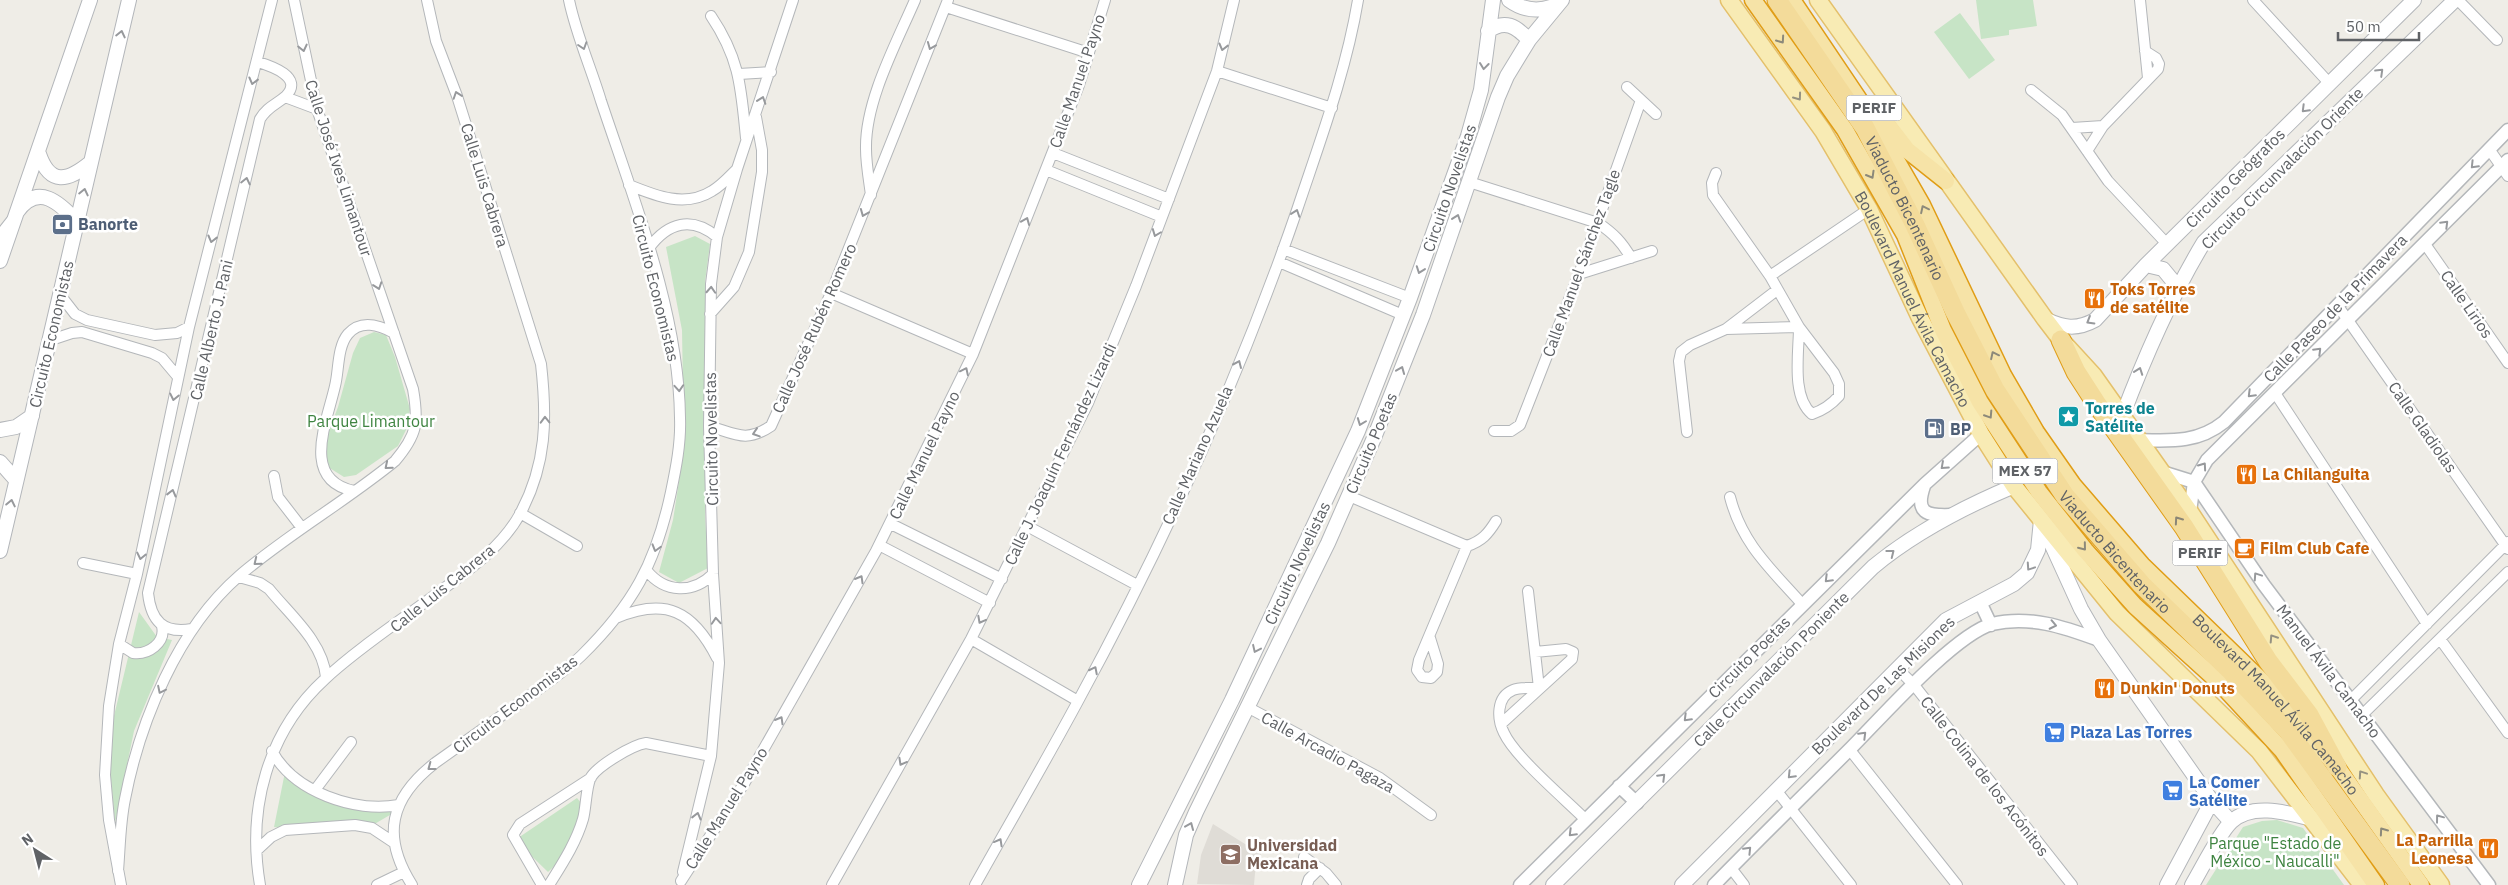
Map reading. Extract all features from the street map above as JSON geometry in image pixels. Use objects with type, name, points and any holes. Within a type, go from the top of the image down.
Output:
[{"type":"highway","name":"Boulevard Manuel Ávila Camacho","points":[[1753,0],[1845,130],[1905,235],[1943,330],[1980,402],[2039,492],[2084,550],[2135,606],[2220,682],[2282,750],[2376,885]]},
{"type":"highway","name":"Viaducto Bicentenario","points":[[1777,0],[1865,128],[1995,390],[2064,496],[2142,585],[2231,671],[2288,731],[2400,885]]},
{"type":"highway","name":"Boulevard Manuel Ávila Camacho","points":[[1792,0],[1876,125],[1922,205],[2003,375],[2036,432],[2073,485],[2142,565],[2266,685],[2337,767],[2421,885]]},
{"type":"highway","name":"PERIF","points":[[1811,27],[1907,150],[1946,181]]},
{"type":"highway","name":"PERIF","points":[[2061,340],[2076,372],[2096,403],[2184,528],[2268,661],[2309,715],[2337,767]]},
{"type":"main road","points":[[0,261],[39,154],[90,0]]},
{"type":"main road","name":"Circuito Economistas","points":[[0,551],[51,340],[90,163],[129,0]]},
{"type":"main road","name":"Circuito Novelistas","points":[[1141,884],[1232,700],[1346,457],[1410,298],[1468,136],[1480,90],[1493,0]]},
{"type":"main road","points":[[1509,0],[1530,10],[1544,10],[1559,2]]},
{"type":"main road","name":"Boulevard Manuel Ávila Camacho","points":[[1729,0],[1823,131],[1869,208],[1920,318],[1981,434],[2014,486],[2116,613],[2259,751],[2362,885]]},
{"type":"main road","name":"Boulevard Manuel Ávila Camacho","points":[[1818,0],[2061,340],[2094,376],[2162,472],[2344,748],[2441,885]]},
{"type":"main road","name":"Circuito Geógrafos","points":[[2046,319],[2058,325],[2071,328],[2085,325],[2107,308],[2146,265],[2414,0]]},
{"type":"main road","name":"Circuito Circunvalación Oriente","points":[[2122,417],[2143,360],[2177,286],[2204,242],[2456,0]]},
{"type":"main road","name":"Circuito Poetas","points":[[1176,879],[1186,835],[1196,812],[1249,708],[1349,496],[1423,315],[1498,97],[1517,58],[1559,2]]},
{"type":"main road","points":[[1488,31],[1502,24],[1512,25],[1529,40]]},
{"type":"main road","points":[[39,154],[42,163],[51,174],[62,178],[81,170],[90,163]]},
{"type":"main road","points":[[16,214],[29,201],[45,198],[60,204],[77,222]]},
{"type":"main road","points":[[2186,227],[2192,238],[2204,242]]},
{"type":"main road","points":[[2146,265],[2163,269],[2177,286]]},
{"type":"main road","points":[[0,430],[16,427],[32,416]]},
{"type":"main road","points":[[0,462],[16,480]]},
{"type":"main road","name":"Calle Circunvalación Poniente","points":[[1553,885],[1873,567],[1909,540],[1951,515],[2014,486]]},
{"type":"main road","points":[[2041,520],[2081,609],[2099,640],[2212,801],[2231,822]]},
{"type":"main road","name":"Boulevard De Las Misiones","points":[[1682,885],[1946,620],[2014,584],[2027,573],[2038,550],[2041,520]]},
{"type":"main road","points":[[2167,885],[2212,801]]},
{"type":"main road","points":[[2192,885],[2231,822],[2247,812],[2279,811],[2312,819]]},
{"type":"main road","points":[[1166,885],[1176,879]]},
{"type":"street","name":"Calle Alberto J. Pani","points":[[121,885],[109,820],[105,774],[109,706],[119,644],[137,574],[189,327],[258,62],[272,0]]},
{"type":"street","name":"Calle José Ives Limantour","points":[[118,871],[124,807],[135,758],[151,711],[192,629],[210,605],[239,577],[302,528],[354,490],[372,480],[395,461],[408,445],[416,427],[413,389],[317,109],[294,0]]},
{"type":"street","name":"Calle Luis Cabrera","points":[[260,885],[257,850],[259,798],[272,751],[298,708],[326,677],[474,566],[509,530],[520,513],[538,468],[543,448],[545,405],[540,364],[457,96],[436,41],[428,0]]},
{"type":"street","name":"Circuito Economistas","points":[[412,885],[404,872],[393,842],[394,822],[405,792],[421,774],[561,673],[581,656],[616,618],[648,570],[666,517],[677,458],[680,418],[678,377],[672,339],[649,248],[569,0]]},
{"type":"street","name":"Circuito Novelistas","points":[[679,883],[711,756],[720,663],[713,574],[709,426],[711,284],[718,237],[737,169],[771,72],[793,0]]},
{"type":"street","name":"Calle José Rubén Romero","points":[[871,196],[866,149],[869,119],[881,81],[914,0]]},
{"type":"street","name":"Calle Manuel Payno","points":[[679,883],[745,782],[880,545],[973,354],[1053,152],[1089,53],[1104,0]]},
{"type":"street","name":"Calle J. Joaquín Fernández Lizardi","points":[[832,885],[971,639],[1088,403],[1217,72],[1234,0]]},
{"type":"street","name":"Calle Mariano Azuela","points":[[975,885],[1078,701],[1137,585],[1188,478],[1245,348],[1279,262],[1332,108],[1358,0]]},
{"type":"street","points":[[2140,0],[2148,78]]},
{"type":"street","points":[[2253,0],[2330,84]]},
{"type":"street","points":[[2456,0],[2497,40]]},
{"type":"street","points":[[947,3],[1089,53]]},
{"type":"street","name":"Calle José Rubén Romero","points":[[709,426],[742,436],[757,435],[771,426],[831,293],[947,3]]},
{"type":"street","points":[[711,16],[726,38],[739,74],[747,140]]},
{"type":"street","points":[[2087,151],[2103,126],[2154,73],[2159,64],[2156,58],[2145,51]]},
{"type":"street","points":[[258,62],[285,73],[290,84],[290,90],[285,97],[317,109]]},
{"type":"street","points":[[739,74],[771,72]]},
{"type":"street","points":[[1217,72],[1332,108]]},
{"type":"street","points":[[1627,87],[1656,114]]},
{"type":"street","points":[[2032,90],[2062,115],[2123,200],[2167,244]]},
{"type":"street","name":"Calle Alberto J. Pani","points":[[162,626],[153,616],[148,594],[260,119],[269,107],[285,97]]},
{"type":"street","name":"Calle Manuel Sánchez Tagle","points":[[1494,430],[1512,430],[1520,425],[1598,223],[1641,100]]},
{"type":"street","points":[[710,314],[734,287],[749,252],[762,172],[762,150],[756,117]]},
{"type":"street","points":[[2072,128],[2103,126]]},
{"type":"street","name":"Calle Paseo de la Primavera","points":[[2139,440],[2185,440],[2202,436],[2214,430],[2338,306],[2508,130]]},
{"type":"street","points":[[2489,149],[2506,168]]},
{"type":"street","points":[[1053,152],[1169,199]]},
{"type":"street","name":"Calle Paseo de la Primavera","points":[[2190,512],[2194,482],[2206,460],[2425,244],[2506,168]]},
{"type":"street","points":[[629,186],[656,196],[684,200],[713,191],[737,169]]},
{"type":"street","points":[[1046,170],[1162,217]]},
{"type":"street","points":[[1716,173],[1712,183],[1713,196],[1770,276],[1798,327],[1834,374],[1839,384],[1839,396],[1823,410],[1812,414],[1804,408],[1798,394],[1798,327]]},
{"type":"street","points":[[1469,182],[1598,223],[1612,232],[1623,243],[1631,258]]},
{"type":"street","points":[[1770,276],[1869,208]]},
{"type":"street","points":[[0,235],[16,214]]},
{"type":"street","points":[[649,248],[662,233],[686,224],[696,224],[707,228],[718,237]]},
{"type":"street","name":"Calle Lirios","points":[[2425,244],[2508,364]]},
{"type":"street","points":[[1284,248],[1410,298]]},
{"type":"street","points":[[1579,274],[1652,251]]},
{"type":"street","points":[[1279,262],[1403,315]]},
{"type":"street","points":[[1687,432],[1679,361],[1681,352],[1690,345],[1726,328],[1778,290]]},
{"type":"street","points":[[831,293],[973,354]]},
{"type":"street","points":[[61,296],[75,314],[87,320],[155,335],[168,335],[189,327]]},
{"type":"street","name":"Calle Gladiolas","points":[[2338,306],[2507,546]]},
{"type":"street","points":[[354,490],[342,488],[332,482],[320,459],[320,446],[336,384],[343,344],[348,334],[359,326],[376,325],[394,333]]},
{"type":"street","points":[[1726,328],[1798,327]]},
{"type":"street","points":[[51,340],[72,332],[82,332],[152,353],[162,358],[178,376]]},
{"type":"street","points":[[2276,393],[2427,624]]},
{"type":"street","name":"Circuito Poetas","points":[[1520,885],[1802,604],[1925,484],[1981,434]]},
{"type":"street","points":[[2162,472],[2194,482]]},
{"type":"street","points":[[274,476],[278,497],[302,528]]},
{"type":"street","name":"Manuel Ávila Camacho","points":[[2194,482],[2264,585],[2489,885]]},
{"type":"street","points":[[1925,484],[1920,501],[1924,511],[1931,515],[1951,515]]},
{"type":"street","points":[[1349,496],[1467,546],[1478,542],[1488,535],[1496,521]]},
{"type":"street","points":[[1730,497],[1735,518],[1743,534],[1802,604]]},
{"type":"street","points":[[520,513],[577,546]]},
{"type":"street","points":[[891,524],[1002,579]]},
{"type":"street","points":[[1027,526],[1137,585]]},
{"type":"street","points":[[880,545],[990,603]]},
{"type":"street","points":[[1430,638],[1438,664],[1437,672],[1431,678],[1422,678],[1417,670],[1419,660],[1430,638],[1467,546]]},
{"type":"street","points":[[2351,700],[2507,546]]},
{"type":"street","points":[[83,563],[137,574]]},
{"type":"street","points":[[648,570],[653,577],[667,586],[683,589],[700,584],[713,574]]},
{"type":"street","points":[[2362,715],[2508,572]]},
{"type":"street","points":[[239,577],[260,582],[269,589],[316,646],[323,658],[326,677]]},
{"type":"street","points":[[1528,591],[1539,688]]},
{"type":"street","points":[[1980,602],[1991,624]]},
{"type":"street","points":[[616,618],[636,609],[651,607],[671,610],[698,627],[720,663]]},
{"type":"street","name":"Boulevard De Las Misiones","points":[[1714,885],[1914,685],[1960,643],[1991,624],[2034,621],[2067,628],[2099,640]]},
{"type":"street","points":[[119,644],[132,653],[140,654],[147,651],[160,640],[163,635],[162,626],[177,631],[192,629]]},
{"type":"street","points":[[971,639],[1078,701]]},
{"type":"street","points":[[2440,639],[2508,733]]},
{"type":"street","points":[[1501,724],[1572,659],[1573,652],[1566,649],[1535,652]]},
{"type":"street","name":"Calle Colina de los Acónitos","points":[[1897,668],[1914,685],[2072,885]]},
{"type":"street","points":[[1539,688],[1514,690],[1503,696],[1499,707],[1504,733],[1525,759],[1586,820]]},
{"type":"street","name":"Calle Arcadio Pagaza","points":[[1249,708],[1380,778],[1431,815]]},
{"type":"street","points":[[316,790],[351,742]]},
{"type":"street","points":[[542,885],[513,835],[520,824],[591,778],[635,744],[646,743],[711,756]]},
{"type":"street","points":[[1850,750],[1957,885]]},
{"type":"street","points":[[272,751],[283,768],[316,790],[358,804],[387,807],[399,805]]},
{"type":"street","points":[[549,885],[578,834],[591,778]]},
{"type":"street","points":[[1619,786],[1636,803]]},
{"type":"street","points":[[1776,790],[1851,885]]},
{"type":"street","points":[[257,850],[271,837],[285,830],[356,825],[372,828],[393,842]]},
{"type":"street","points":[[1304,857],[1334,880],[1336,885]]},
{"type":"street","points":[[1307,885],[1309,879],[1320,868]]},
{"type":"street","points":[[1731,868],[1744,885]]},
{"type":"street","points":[[377,885],[404,872]]},
{"type":"shaded area","name":"Universidad Mexicana","points":[[1213,824],[1261,854],[1255,873],[1254,885],[1197,884],[1201,855]]},
{"type":"green space","points":[[1976,0],[2033,0],[2037,26],[2009,30],[2009,35],[1981,39]]},
{"type":"green space","points":[[1960,13],[1995,60],[1969,79],[1934,32]]},
{"type":"green space","points":[[695,236],[710,244],[705,282],[705,515],[708,568],[679,583],[659,572],[673,520],[684,449],[682,330],[666,247]]},
{"type":"green space","name":"Parque Limantour","points":[[374,332],[386,335],[395,357],[410,409],[406,430],[398,446],[356,475],[344,477],[328,467],[321,451],[338,407],[353,353],[360,338]]},
{"type":"green space","points":[[139,612],[157,637],[172,640],[134,731],[115,823],[110,769],[113,720]]},
{"type":"green space","points":[[285,772],[340,806],[395,812],[366,829],[298,830],[274,827]]},
{"type":"green space","points":[[577,798],[582,804],[579,822],[567,854],[548,872],[515,840]]},
{"type":"green space","name":"Parque \"Estado de México - Naucalli\"","points":[[2277,820],[2303,828],[2344,885],[2206,885],[2243,827],[2262,821]]},
{"type":"place","name":"Banorte","points":[[62,224]]},
{"type":"place","name":"Toks Torres de satélite","points":[[2094,298]]},
{"type":"place","name":"Torres de Satélite","points":[[2069,417]]},
{"type":"place","name":"BP","points":[[1934,429]]},
{"type":"place","name":"La Chilanguita","points":[[2246,474]]},
{"type":"place","name":"Film Club Cafe","points":[[2244,548]]},
{"type":"place","name":"Dunkin' Donuts","points":[[2104,688]]},
{"type":"place","name":"Plaza Las Torres","points":[[2054,732]]},
{"type":"place","name":"La Comer Satélite","points":[[2173,791]]},
{"type":"place","name":"La Parrilla Leonesa","points":[[2489,849]]},
{"type":"place","name":"Universidad Mexicana","points":[[1231,854]]}]
